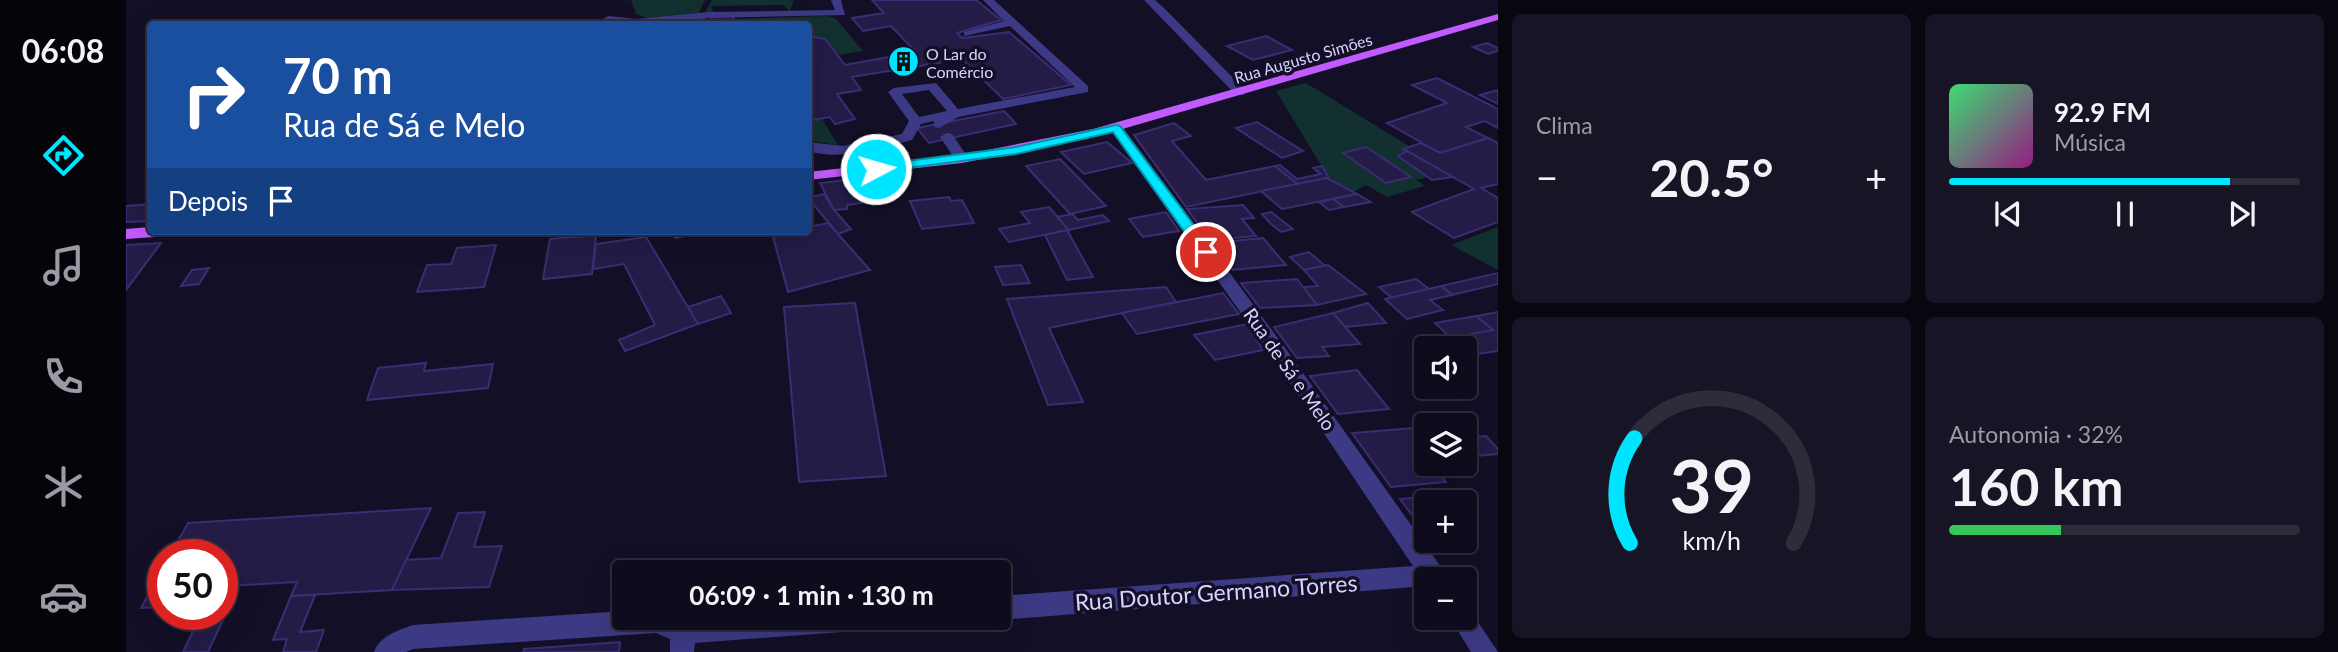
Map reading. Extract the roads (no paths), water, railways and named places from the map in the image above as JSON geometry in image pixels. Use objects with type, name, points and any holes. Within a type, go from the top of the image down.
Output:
[{"type":"main road","name":"Rua Augusto Simões","points":[[812,176],[962,159],[1036,147],[1116,128],[1498,17]]},
{"type":"main road","points":[[126,234],[147,232]]},
{"type":"street","points":[[683,21],[709,15],[841,13],[836,0]]},
{"type":"street","points":[[812,148],[850,149],[907,137],[916,121],[1084,89],[988,0]]},
{"type":"street","points":[[1149,0],[1170,18],[1213,68],[1240,92]]},
{"type":"street","points":[[608,19],[627,21]]},
{"type":"street","points":[[968,34],[1011,22]]},
{"type":"street","points":[[916,121],[894,92],[932,86],[955,113]]},
{"type":"street","points":[[939,124],[955,113]]},
{"type":"street","name":"Rua de Sá e Melo","points":[[1116,128],[1282,357],[1427,567]]},
{"type":"street","points":[[947,137],[962,159]]},
{"type":"street","name":"Rua Doutor Germano Torres","points":[[1011,607],[1414,578]]},
{"type":"street","points":[[386,652],[395,644],[413,637],[656,621],[684,634],[723,630]]},
{"type":"street","points":[[1470,630],[1486,652]]},
{"type":"place","name":"O Lar do Comércio","points":[[903,62]]}]
